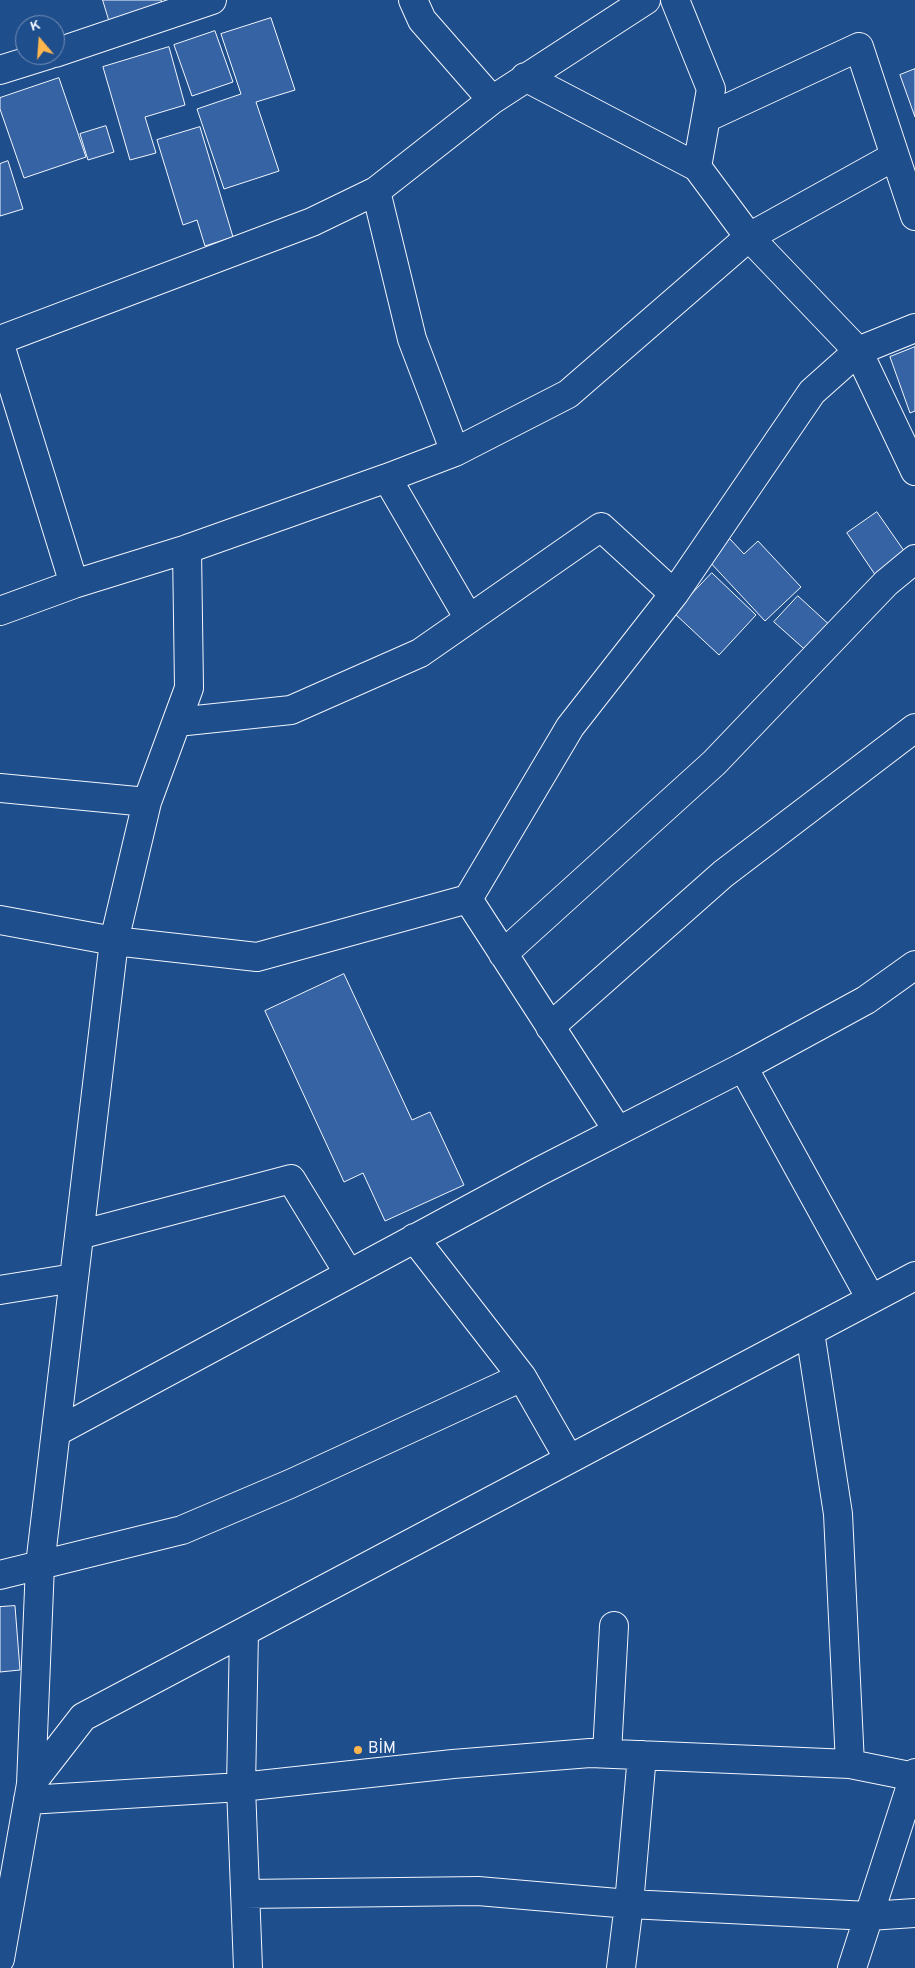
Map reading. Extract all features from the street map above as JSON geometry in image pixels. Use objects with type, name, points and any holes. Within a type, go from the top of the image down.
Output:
[{"type":"street","points":[[65,50],[212,0]]},
{"type":"street","points":[[413,0],[422,20],[492,100]]},
{"type":"street","points":[[0,340],[312,222],[376,191],[492,100],[646,0]]},
{"type":"street","points":[[675,0],[712,90],[697,167]]},
{"type":"street","points":[[706,118],[859,47],[915,216]]},
{"type":"street","points":[[0,70],[16,65]]},
{"type":"street","points":[[525,77],[697,167],[749,237],[858,351],[915,471]]},
{"type":"street","points":[[0,611],[74,584],[187,549],[455,452],[568,394],[749,237],[895,156]]},
{"type":"street","points":[[376,191],[412,339],[455,452]]},
{"type":"street","points":[[0,920],[114,941],[257,957],[468,899],[570,727],[674,594],[812,392],[858,351],[915,328]]},
{"type":"street","points":[[0,345],[74,584]]},
{"type":"street","points":[[387,478],[469,619]]},
{"type":"street","points":[[177,722],[292,710],[420,653],[602,527],[674,594]]},
{"type":"street","points":[[0,1959],[30,1792],[40,1565],[114,941],[147,802],[189,688],[187,549]]},
{"type":"street","points":[[503,954],[714,763],[886,582],[915,559]]},
{"type":"street","points":[[550,1027],[723,874],[915,728]]},
{"type":"street","points":[[0,788],[147,802]]},
{"type":"street","points":[[468,899],[618,1131]]},
{"type":"street","points":[[56,1432],[540,1170],[743,1067],[866,1000],[915,965]]},
{"type":"street","points":[[743,1067],[871,1299]]},
{"type":"street","points":[[78,1235],[291,1179],[349,1274]]},
{"type":"street","points":[[414,1238],[522,1377],[570,1459]]},
{"type":"street","points":[[30,1792],[82,1717],[915,1276]]},
{"type":"street","points":[[0,1290],[74,1278]]},
{"type":"street","points":[[810,1332],[838,1514],[850,1764]]},
{"type":"street","points":[[0,1575],[182,1530],[290,1484],[522,1377]]},
{"type":"street","points":[[607,1753],[614,1626]]},
{"type":"street","points":[[244,1632],[241,1787],[248,1968]]},
{"type":"street","points":[[30,1792],[241,1787],[453,1764],[590,1753],[850,1764],[914,1776],[852,1968]]},
{"type":"street","points":[[621,1968],[629,1904],[642,1755]]},
{"type":"street","points":[[245,1894],[478,1891],[629,1904],[869,1916],[915,1913]]},
{"type":"building","points":[[103,0],[161,0],[163,7],[110,23]]},
{"type":"building","points":[[271,18],[295,90],[256,102],[279,171],[224,189],[197,109],[241,94],[221,34]]},
{"type":"building","points":[[215,31],[233,82],[192,96],[174,45]]},
{"type":"building","points":[[169,47],[185,105],[145,117],[156,153],[130,160],[103,67]]},
{"type":"building","points":[[915,69],[915,117],[900,75]]},
{"type":"building","points":[[59,78],[86,157],[24,178],[0,109],[0,98]]},
{"type":"building","points":[[106,126],[114,152],[88,160],[80,134]]},
{"type":"building","points":[[200,127],[233,237],[205,246],[197,220],[183,225],[157,140]]},
{"type":"building","points":[[8,161],[23,209],[0,216],[0,164]]},
{"type":"building","points":[[915,347],[915,411],[910,413],[890,357]]},
{"type":"building","points":[[877,512],[909,558],[878,579],[847,533]]},
{"type":"building","points":[[730,539],[744,554],[758,541],[801,587],[765,621],[707,559]]},
{"type":"building","points":[[712,573],[756,615],[719,655],[674,613]]},
{"type":"building","points":[[798,596],[834,629],[811,655],[774,622]]},
{"type":"building","points":[[344,974],[412,1120],[430,1112],[464,1185],[385,1221],[363,1173],[344,1182],[265,1011]]},
{"type":"building","points":[[15,1606],[20,1670],[0,1672],[0,1607]]},
{"type":"place","name":"BİM","points":[[358,1750]]}]
